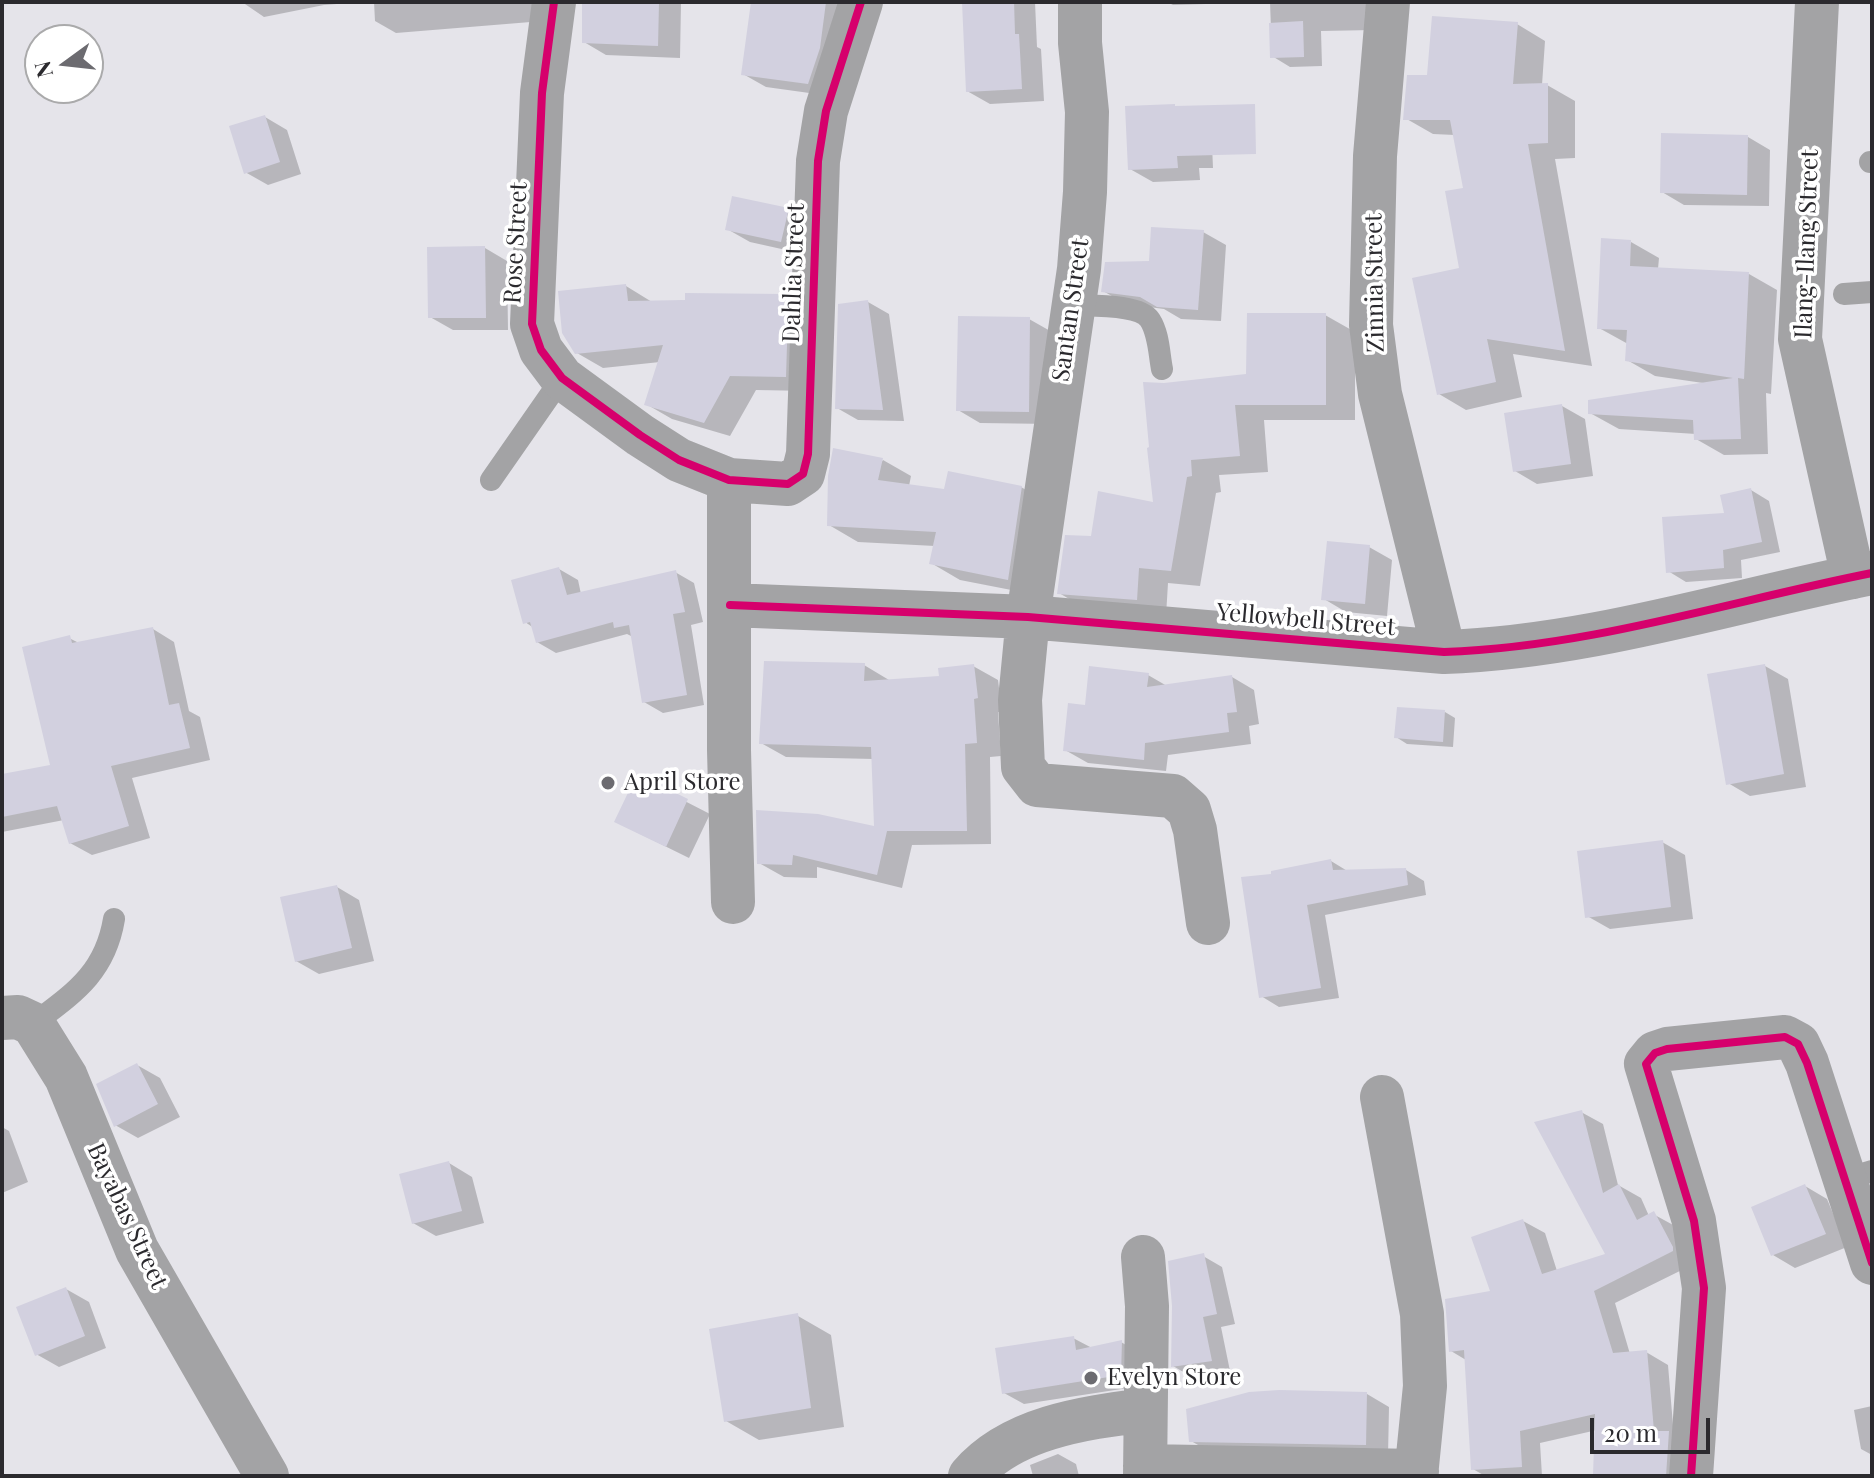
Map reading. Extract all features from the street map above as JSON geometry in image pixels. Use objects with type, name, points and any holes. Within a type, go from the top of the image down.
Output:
[{"type":"street","name":"Rose Street","points":[[554,2],[542,93],[532,324],[541,350],[562,378],[640,435],[679,460],[729,480]]},
{"type":"street","name":"Dahlia Street","points":[[729,480],[788,484],[803,474],[808,454],[818,161],[826,111],[839,62],[861,2]]},
{"type":"street","name":"Santan Street","points":[[1080,2],[1080,43],[1087,112],[1085,192],[1073,305],[1028,617],[1020,700],[1023,767],[1037,785],[1173,796],[1189,810],[1195,830],[1208,923]]},
{"type":"street","name":"Zinnia Street","points":[[1388,2],[1375,156],[1371,325],[1380,394],[1444,652]]},
{"type":"street","name":"Ilang-Ilang Street","points":[[1817,2],[1800,339],[1862,575]]},
{"type":"street","points":[[729,480],[729,750],[733,902]]},
{"type":"street","name":"Yellowbell Street","points":[[730,605],[1028,617],[1444,652],[1501,650],[1573,639],[1862,575]]},
{"type":"street","name":"Bayabas Street","points":[[17,1021],[66,1077],[137,1250],[267,1476]]},
{"type":"street","points":[[1691,1476],[1704,1288],[1694,1221],[1646,1064],[1655,1053],[1667,1049],[1785,1037],[1798,1044],[1858,1175],[1872,1263]]},
{"type":"street","points":[[1143,1257],[1147,1306],[1145,1471],[1416,1474],[1425,1386],[1422,1314],[1382,1097]]},
{"type":"street","points":[[970,1476],[1001,1448],[1040,1432],[1080,1419],[1145,1410]]},
{"type":"lane","points":[[1844,294],[1872,292]]},
{"type":"lane","points":[[1073,305],[1136,310],[1149,318],[1162,369]]},
{"type":"lane","points":[[491,480],[562,378]]},
{"type":"lane","points":[[17,1021],[77,992],[101,963],[114,919]]},
{"type":"building","points":[[582,2],[659,2],[658,46],[582,43]]},
{"type":"building","points":[[751,2],[826,2],[820,48],[808,84],[741,75]]},
{"type":"building","points":[[962,2],[1014,2],[1022,89],[966,92]]},
{"type":"building","points":[[1432,16],[1518,22],[1513,84],[1548,83],[1548,143],[1528,144],[1565,351],[1487,339],[1496,382],[1437,395],[1412,278],[1459,268],[1445,191],[1463,188],[1450,120],[1403,120],[1407,75],[1427,75]]},
{"type":"building","points":[[1303,21],[1304,57],[1270,58],[1269,23]]},
{"type":"building","points":[[1255,104],[1256,154],[1177,156],[1178,168],[1128,170],[1125,106]]},
{"type":"building","points":[[265,115],[280,162],[244,174],[229,126]]},
{"type":"building","points":[[1661,133],[1748,135],[1747,195],[1660,193]]},
{"type":"building","points":[[732,196],[789,208],[781,242],[725,230]]},
{"type":"building","points":[[1151,227],[1204,230],[1198,310],[1157,307],[1140,297],[1101,292],[1105,262],[1149,261]]},
{"type":"building","points":[[1601,238],[1631,240],[1630,266],[1749,272],[1744,379],[1738,378],[1741,439],[1694,440],[1693,420],[1588,414],[1588,400],[1733,378],[1625,361],[1627,330],[1597,329]]},
{"type":"building","points":[[485,246],[486,318],[428,318],[427,247]]},
{"type":"building","points":[[626,284],[628,301],[685,300],[685,293],[784,294],[784,311],[788,311],[786,377],[730,376],[704,423],[644,405],[663,345],[575,354],[562,333],[558,291]]},
{"type":"building","points":[[868,300],[883,410],[835,409],[838,304]]},
{"type":"building","points":[[1247,313],[1326,313],[1326,405],[1235,405],[1240,456],[1191,460],[1192,476],[1187,477],[1171,571],[1139,568],[1137,600],[1057,594],[1065,535],[1091,536],[1098,491],[1153,502],[1143,382],[1164,383],[1246,374]]},
{"type":"building","points":[[958,316],[1030,317],[1029,412],[956,411]]},
{"type":"building","points":[[1562,404],[1571,464],[1513,472],[1504,413]]},
{"type":"building","points":[[833,448],[883,458],[878,480],[944,489],[948,471],[1022,486],[1008,580],[929,564],[936,532],[827,526],[828,476]]},
{"type":"building","points":[[1751,488],[1762,542],[1723,550],[1724,568],[1666,573],[1662,517],[1724,513],[1720,495]]},
{"type":"building","points":[[1327,541],[1370,545],[1365,604],[1321,600]]},
{"type":"building","points":[[559,567],[567,595],[676,570],[685,612],[673,614],[687,695],[642,703],[629,625],[614,628],[613,622],[536,643],[530,622],[523,624],[511,580]]},
{"type":"building","points":[[153,627],[169,705],[179,703],[190,748],[111,766],[129,826],[69,844],[57,806],[2,817],[2,774],[50,765],[22,647],[70,635],[72,643]]},
{"type":"building","points":[[764,661],[865,663],[864,681],[939,676],[938,668],[974,664],[978,698],[974,699],[977,743],[965,744],[967,831],[887,831],[877,875],[793,855],[792,865],[757,864],[756,810],[818,814],[874,826],[871,747],[759,744]]},
{"type":"building","points":[[1765,664],[1784,774],[1726,785],[1707,674]]},
{"type":"building","points":[[1089,666],[1149,673],[1147,687],[1232,675],[1237,712],[1227,713],[1229,732],[1145,743],[1144,760],[1063,751],[1068,703],[1085,705]]},
{"type":"building","points":[[1397,707],[1445,710],[1443,742],[1394,738]]},
{"type":"building","points":[[637,774],[688,799],[666,847],[614,822]]},
{"type":"building","points":[[1663,840],[1671,907],[1585,918],[1577,851]]},
{"type":"building","points":[[1331,859],[1333,870],[1406,868],[1408,885],[1307,905],[1321,988],[1259,998],[1241,877],[1271,874],[1271,871]]},
{"type":"building","points":[[337,885],[352,948],[295,962],[280,897]]},
{"type":"building","points":[[137,1063],[158,1104],[114,1127],[96,1084]]},
{"type":"building","points":[[1582,1110],[1603,1193],[1619,1184],[1637,1220],[1654,1211],[1673,1247],[1673,1251],[1594,1291],[1613,1353],[1647,1350],[1654,1431],[1669,1431],[1666,1476],[1593,1476],[1595,1414],[1520,1431],[1522,1467],[1471,1470],[1464,1350],[1449,1352],[1445,1299],[1490,1291],[1471,1237],[1523,1219],[1542,1274],[1605,1254],[1534,1122]]},
{"type":"building","points":[[449,1161],[462,1211],[412,1224],[399,1174]]},
{"type":"building","points":[[1805,1184],[1826,1234],[1771,1256],[1751,1207]]},
{"type":"building","points":[[1204,1253],[1217,1314],[1203,1317],[1212,1361],[1171,1367],[1172,1306],[1168,1261]]},
{"type":"building","points":[[66,1287],[85,1336],[35,1356],[16,1307]]},
{"type":"building","points":[[798,1313],[811,1408],[724,1422],[709,1329]]},
{"type":"building","points":[[1074,1336],[1076,1350],[1122,1340],[1121,1375],[1002,1394],[995,1348]]},
{"type":"building","points":[[1249,1392],[1367,1392],[1366,1445],[1189,1442],[1186,1409]]},
{"type":"cycle path","points":[[554,2],[542,93],[532,324],[541,350],[562,378],[679,460],[729,480],[788,484],[803,474],[808,454],[818,161],[826,111],[861,2]]},
{"type":"cycle path","points":[[730,605],[1028,617],[1444,652],[1498,648],[1606,632],[1872,573]]},
{"type":"cycle path","points":[[1691,1476],[1704,1288],[1694,1221],[1646,1064],[1655,1053],[1667,1049],[1785,1037],[1798,1044],[1807,1063],[1872,1263]]},
{"type":"place","name":"April Store","points":[[608,783]]},
{"type":"place","name":"Evelyn Store","points":[[1091,1378]]}]
